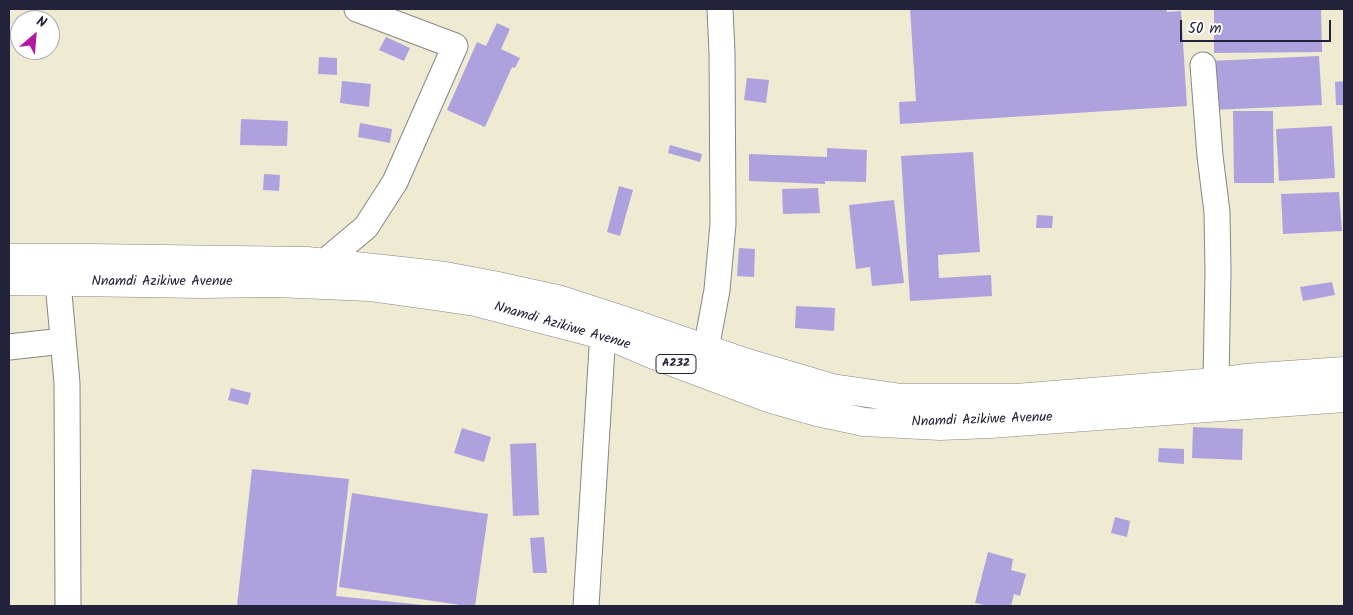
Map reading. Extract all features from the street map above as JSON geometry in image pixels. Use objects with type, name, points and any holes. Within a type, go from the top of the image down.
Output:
[{"type":"main road","name":"Nnamdi Azikiwe Avenue","points":[[9,258],[308,261],[445,276],[493,285],[561,300],[603,324],[614,338],[656,356],[768,398],[817,412],[864,422],[940,426],[990,424],[1344,398]]},
{"type":"main road","name":"Nnamdi Azikiwe Avenue","points":[[9,281],[201,284],[276,283],[369,287],[475,302],[603,324],[706,349],[832,388],[902,398],[1016,398],[1344,371]]},
{"type":"street","points":[[323,263],[366,227],[395,182],[454,46],[357,9]]},
{"type":"street","points":[[706,349],[717,290],[723,224],[720,9]]},
{"type":"street","points":[[1203,65],[1210,156],[1217,212],[1216,382]]},
{"type":"street","points":[[58,282],[67,383],[68,606]]},
{"type":"street","points":[[586,606],[603,324]]},
{"type":"street","points":[[9,347],[63,341]]},
{"type":"building","points":[[910,9],[1166,9],[1167,12],[1181,11],[1187,106],[900,124],[899,102],[916,101]]},
{"type":"building","points":[[1214,9],[1321,9],[1322,52],[1214,53]]},
{"type":"building","points":[[497,23],[510,29],[501,49],[520,58],[515,68],[512,67],[485,127],[447,110],[477,42],[486,46]]},
{"type":"building","points":[[386,37],[410,48],[404,61],[379,50]]},
{"type":"building","points":[[1319,56],[1322,105],[1212,110],[1210,61]]},
{"type":"building","points":[[319,57],[337,58],[337,75],[318,74]]},
{"type":"building","points":[[747,78],[769,80],[766,103],[744,100]]},
{"type":"building","points":[[342,81],[371,84],[369,107],[340,103]]},
{"type":"building","points":[[1344,81],[1344,105],[1336,105],[1335,82]]},
{"type":"building","points":[[1233,111],[1273,111],[1274,183],[1234,183]]},
{"type":"building","points":[[241,119],[288,121],[287,146],[240,145]]},
{"type":"building","points":[[360,123],[392,129],[390,143],[358,137]]},
{"type":"building","points":[[1332,126],[1335,178],[1279,181],[1276,129]]},
{"type":"building","points":[[670,145],[702,154],[700,162],[668,153]]},
{"type":"building","points":[[827,148],[867,150],[866,182],[825,181],[825,184],[749,181],[749,154],[827,157]]},
{"type":"building","points":[[973,152],[980,252],[938,255],[939,278],[991,275],[992,296],[910,301],[901,156]]},
{"type":"building","points":[[264,174],[280,175],[279,191],[263,190]]},
{"type":"building","points":[[619,186],[633,190],[620,236],[607,232]]},
{"type":"building","points":[[818,188],[820,213],[783,214],[782,189]]},
{"type":"building","points":[[1339,192],[1342,231],[1283,234],[1281,194]]},
{"type":"building","points":[[894,200],[904,283],[872,286],[870,267],[856,269],[849,205]]},
{"type":"building","points":[[1037,215],[1053,216],[1052,228],[1036,228]]},
{"type":"building","points":[[739,248],[755,249],[754,277],[737,276]]},
{"type":"building","points":[[1332,282],[1335,295],[1303,301],[1300,287]]},
{"type":"building","points":[[796,306],[835,308],[834,331],[795,328]]},
{"type":"building","points":[[231,388],[251,393],[248,405],[228,400]]},
{"type":"building","points":[[1193,427],[1243,429],[1242,460],[1192,458]]},
{"type":"building","points":[[462,428],[491,437],[484,462],[454,453]]},
{"type":"building","points":[[536,443],[539,515],[513,516],[510,444]]},
{"type":"building","points":[[1159,448],[1184,449],[1184,464],[1158,462]]},
{"type":"building","points":[[252,469],[349,479],[336,596],[423,606],[237,606]]},
{"type":"building","points":[[352,493],[488,514],[475,606],[339,587]]},
{"type":"building","points":[[1115,517],[1130,521],[1127,537],[1111,533]]},
{"type":"building","points":[[544,537],[547,573],[533,573],[530,538]]},
{"type":"building","points":[[988,552],[1013,559],[1011,570],[1026,574],[1020,596],[1014,594],[1011,606],[989,606],[975,603]]}]
